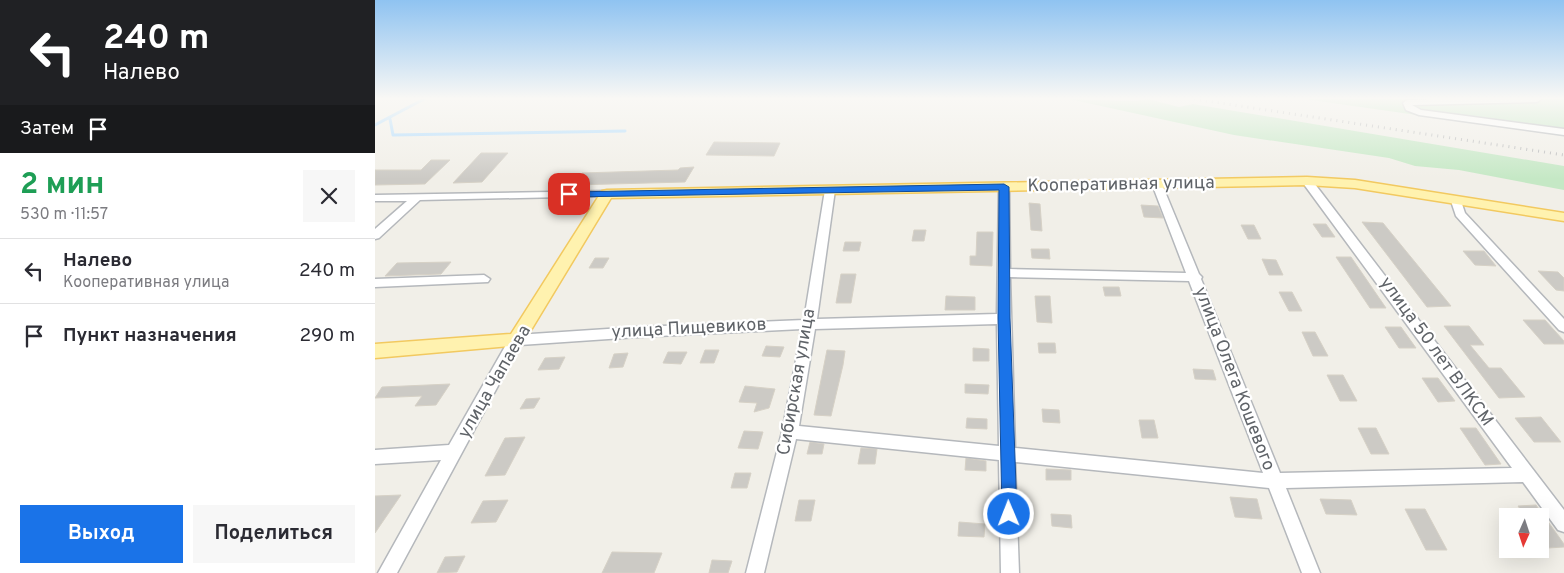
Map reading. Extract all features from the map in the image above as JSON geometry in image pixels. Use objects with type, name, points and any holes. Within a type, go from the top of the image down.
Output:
[{"type":"main road","name":"Кооперативная улица","points":[[607,194],[1307,181],[1355,184],[1564,217]]},
{"type":"main road","name":"улица Чапаева","points":[[517,340],[539,308],[588,222],[607,194]]},
{"type":"main road","name":"улица Пищевиков","points":[[375,351],[517,340]]},
{"type":"street","points":[[1519,126],[1564,132]]},
{"type":"street","name":"улица 50 лет ВЛКСМ","points":[[1307,181],[1399,301],[1564,524]]},
{"type":"street","name":"улица Олега Кошевого","points":[[1157,184],[1196,277],[1273,481],[1311,573]]},
{"type":"street","points":[[1004,187],[1004,318],[1011,573]]},
{"type":"street","name":"Сибирская улица","points":[[755,573],[790,432],[803,367],[808,324],[830,190]]},
{"type":"street","name":"Кооперативная улица","points":[[375,198],[607,194]]},
{"type":"street","points":[[375,235],[418,197]]},
{"type":"street","points":[[1456,201],[1460,214],[1564,327]]},
{"type":"street","points":[[1005,273],[1196,277]]},
{"type":"street","points":[[375,283],[484,279]]},
{"type":"street","name":"улица Пищевиков","points":[[517,340],[808,324],[1004,318]]},
{"type":"street","name":"улица Чапаева","points":[[387,573],[517,340]]},
{"type":"street","points":[[790,432],[1273,481],[1526,475]]},
{"type":"street","points":[[375,457],[454,452]]},
{"type":"green space","points":[[1192,126],[1323,126],[1564,166],[1564,190],[1459,170],[1415,166],[1389,158],[1234,135]]},
{"type":"green space","points":[[1492,126],[1564,126],[1564,136]]},
{"type":"building","points":[[714,142],[780,143],[774,156],[706,155]]},
{"type":"building","points":[[481,153],[508,153],[482,182],[453,183]]},
{"type":"building","points":[[431,160],[450,160],[425,184],[375,185],[375,170],[421,170]]},
{"type":"building","points":[[694,167],[685,182],[574,185],[582,173],[678,170],[680,168]]},
{"type":"building","points":[[1029,203],[1040,204],[1042,231],[1031,230]]},
{"type":"building","points":[[1141,205],[1158,206],[1163,218],[1144,217]]},
{"type":"building","points":[[1362,222],[1383,223],[1451,306],[1427,307]]},
{"type":"building","points":[[1313,224],[1326,224],[1335,237],[1322,237]]},
{"type":"building","points":[[1241,225],[1254,225],[1261,239],[1248,239]]},
{"type":"building","points":[[914,230],[926,230],[924,241],[912,241]]},
{"type":"building","points":[[977,232],[993,232],[992,266],[970,265],[970,256],[976,256]]},
{"type":"building","points":[[845,242],[861,242],[859,251],[843,251]]},
{"type":"building","points":[[1031,249],[1049,249],[1050,259],[1032,258]]},
{"type":"building","points":[[1463,251],[1484,251],[1496,266],[1475,265]]},
{"type":"building","points":[[1336,257],[1351,257],[1386,308],[1370,308]]},
{"type":"building","points":[[595,258],[609,258],[603,268],[589,268]]},
{"type":"building","points":[[1262,259],[1276,260],[1283,275],[1269,275]]},
{"type":"building","points":[[451,262],[441,274],[385,276],[397,263]]},
{"type":"building","points":[[1538,271],[1558,272],[1564,278],[1564,291],[1556,290]]},
{"type":"building","points":[[841,274],[856,274],[851,303],[836,303]]},
{"type":"building","points":[[1103,287],[1119,287],[1121,296],[1105,296]]},
{"type":"building","points":[[1279,292],[1292,292],[1302,311],[1289,311]]},
{"type":"building","points":[[946,296],[975,297],[975,310],[945,310]]},
{"type":"building","points":[[1035,296],[1050,296],[1052,323],[1037,322]]},
{"type":"building","points":[[1523,320],[1545,320],[1564,341],[1564,344],[1544,344]]},
{"type":"building","points":[[1444,326],[1469,326],[1484,345],[1470,345],[1489,368],[1501,368],[1525,397],[1499,398]]},
{"type":"building","points":[[1385,327],[1401,327],[1416,348],[1399,348]]},
{"type":"building","points":[[1302,332],[1315,332],[1328,356],[1313,356]]},
{"type":"building","points":[[1038,343],[1055,343],[1056,353],[1039,353]]},
{"type":"building","points":[[766,346],[784,347],[780,357],[762,356]]},
{"type":"building","points":[[973,348],[989,349],[989,361],[973,361]]},
{"type":"building","points":[[705,350],[719,350],[714,363],[700,363]]},
{"type":"building","points":[[827,350],[845,351],[843,365],[831,416],[814,415]]},
{"type":"building","points":[[668,352],[687,352],[681,364],[663,363]]},
{"type":"building","points":[[628,353],[623,367],[609,368],[614,354]]},
{"type":"building","points":[[565,357],[559,369],[538,370],[545,358]]},
{"type":"building","points":[[1193,369],[1213,370],[1216,380],[1195,379]]},
{"type":"building","points":[[1327,375],[1343,375],[1357,401],[1340,401]]},
{"type":"building","points":[[1422,378],[1438,378],[1455,401],[1438,402]]},
{"type":"building","points":[[450,384],[436,405],[415,406],[422,396],[375,398],[382,387]]},
{"type":"building","points":[[965,384],[989,385],[988,394],[965,393]]},
{"type":"building","points":[[745,386],[775,389],[769,408],[754,412],[757,403],[739,402]]},
{"type":"building","points":[[540,398],[534,408],[520,409],[526,399]]},
{"type":"building","points":[[1042,409],[1059,410],[1060,423],[1043,422]]},
{"type":"building","points":[[1541,417],[1561,442],[1534,442],[1515,418]]},
{"type":"building","points":[[967,418],[987,419],[987,429],[966,428]]},
{"type":"building","points":[[1139,420],[1154,420],[1158,438],[1142,438]]},
{"type":"building","points":[[1358,428],[1376,428],[1389,454],[1371,454]]},
{"type":"building","points":[[1460,428],[1476,428],[1501,464],[1485,465]]},
{"type":"building","points":[[744,431],[763,432],[758,449],[738,448]]},
{"type":"building","points":[[525,437],[505,475],[485,476],[505,438]]},
{"type":"building","points":[[810,442],[824,444],[822,454],[807,454]]},
{"type":"building","points":[[861,448],[877,449],[875,464],[858,464]]},
{"type":"building","points":[[966,458],[986,461],[986,471],[965,470]]},
{"type":"building","points":[[1046,469],[1071,470],[1071,480],[1046,480]]},
{"type":"building","points":[[735,473],[751,473],[747,488],[731,488]]},
{"type":"building","points":[[401,495],[375,533],[375,496]]},
{"type":"building","points":[[1230,497],[1257,499],[1262,519],[1235,517]]},
{"type":"building","points":[[1320,499],[1351,500],[1357,515],[1326,514]]},
{"type":"building","points":[[508,500],[496,522],[471,523],[483,501]]},
{"type":"building","points":[[799,500],[815,500],[811,521],[795,521]]},
{"type":"building","points":[[1536,505],[1538,508],[1519,508],[1518,506]]},
{"type":"building","points":[[1405,509],[1425,509],[1447,550],[1426,550]]},
{"type":"building","points":[[1051,514],[1071,515],[1072,528],[1052,526]]},
{"type":"building","points":[[959,522],[985,524],[984,537],[958,536]]},
{"type":"building","points":[[1549,523],[1564,544],[1564,547],[1549,548]]},
{"type":"building","points":[[612,552],[662,553],[654,573],[602,573]]},
{"type":"building","points":[[465,556],[457,572],[437,573],[445,557]]},
{"type":"building","points":[[712,560],[732,561],[728,573],[709,573]]},
{"type":"waterway","points":[[391,126],[393,135],[625,131]]},
{"type":"railway","points":[[1371,126],[1564,155]]},
{"type":"route","points":[[569,194],[1004,187],[1004,318],[1009,514]]}]
